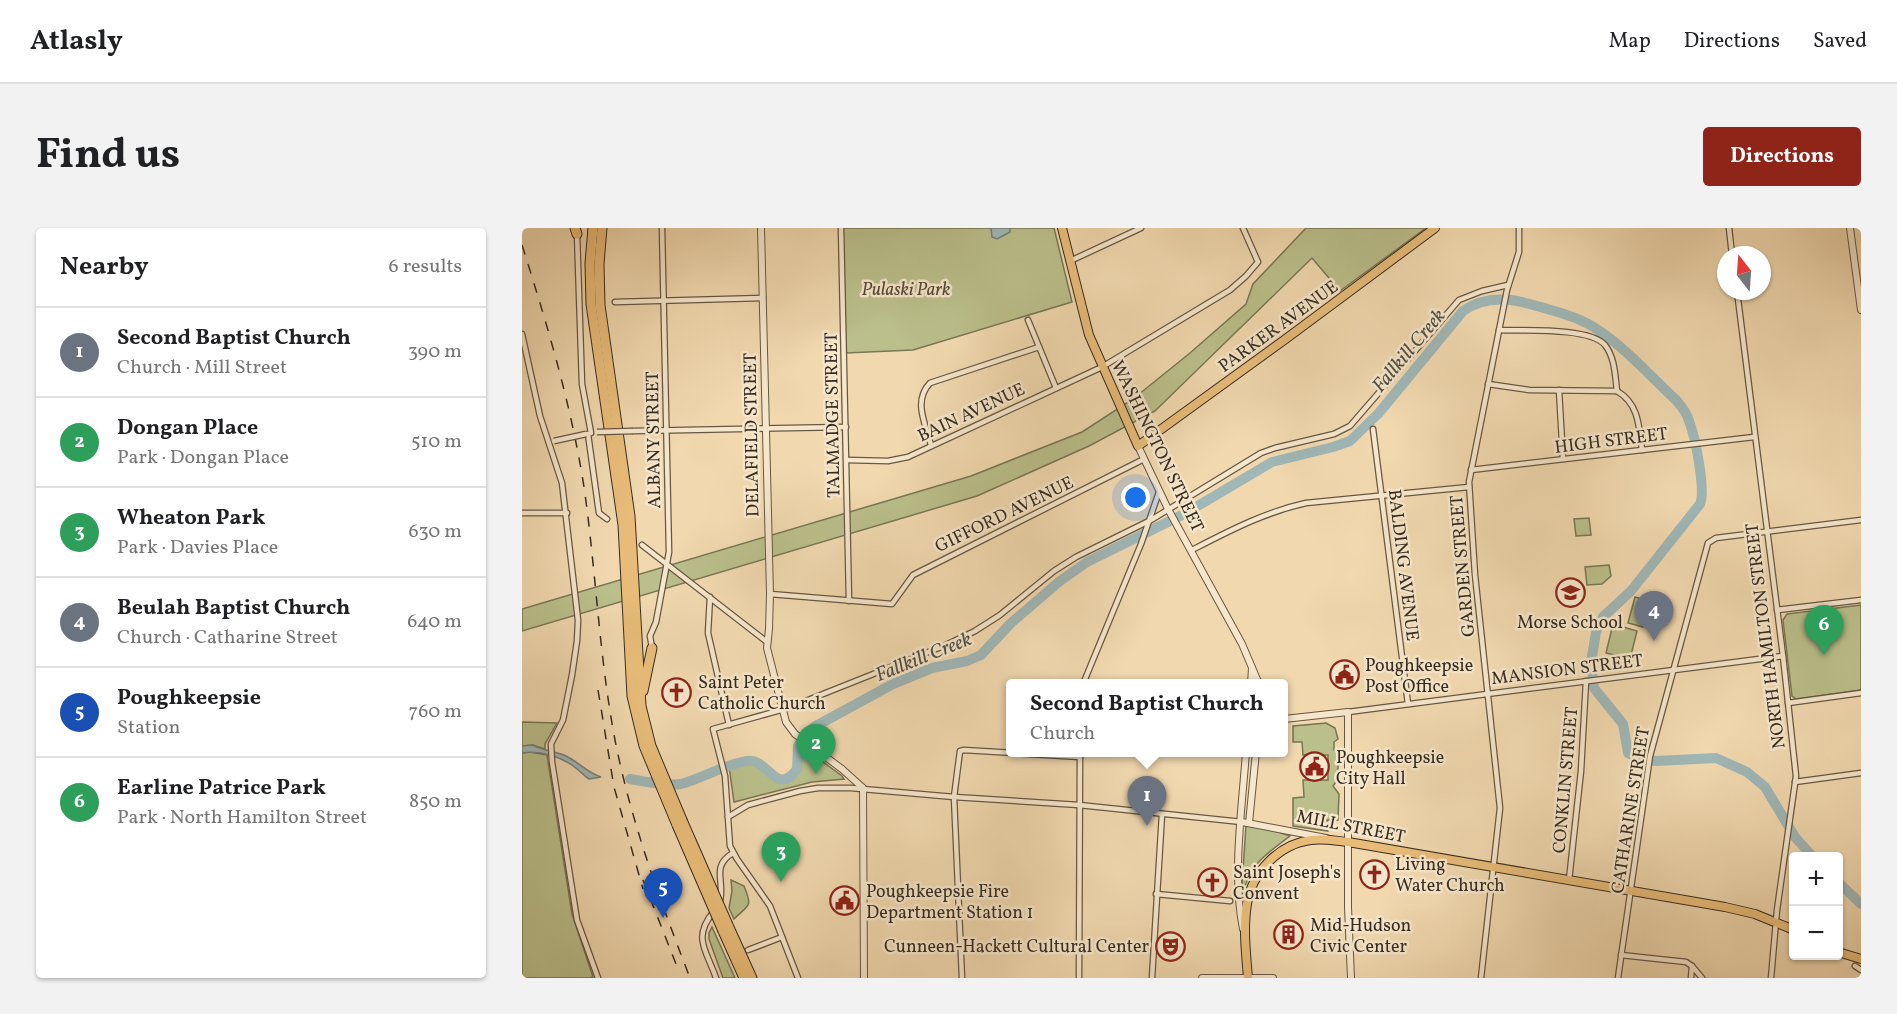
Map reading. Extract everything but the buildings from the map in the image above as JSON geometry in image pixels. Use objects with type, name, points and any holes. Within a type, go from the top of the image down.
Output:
[{"type":"highway","points":[[593,228],[590,273],[591,304],[623,525],[632,696],[641,736],[725,928],[744,978]]},
{"type":"highway","points":[[602,228],[599,264],[600,305],[630,516],[642,714],[657,771]]},
{"type":"highway","points":[[642,714],[643,689],[652,648]]},
{"type":"highway","points":[[725,928],[752,978]]},
{"type":"main road","name":"WASHINGTON STREET","points":[[1062,228],[1089,335],[1138,446]]},
{"type":"main road","name":"PARKER AVENUE","points":[[1138,446],[1435,228]]},
{"type":"main road","points":[[1248,978],[1246,944],[1248,900],[1253,885],[1263,868],[1278,853],[1301,842],[1316,839],[1337,841]]},
{"type":"main road","name":"MILL STREET","points":[[1337,841],[1735,909],[1789,928]]},
{"type":"main road","points":[[1843,953],[1861,959]]},
{"type":"street","name":"ALBANY STREET","points":[[652,648],[650,636],[656,622],[669,552],[662,228]]},
{"type":"street","name":"DELAFIELD STREET","points":[[761,228],[770,594],[769,629],[766,642],[782,710]]},
{"type":"street","name":"TALMADGE STREET","points":[[841,228],[849,601]]},
{"type":"street","points":[[1070,261],[1141,228]]},
{"type":"street","name":"BAIN AVENUE","points":[[847,460],[899,460],[1102,367],[1180,322],[1230,290],[1258,262],[1243,228]]},
{"type":"street","name":"GARDEN STREET","points":[[1480,978],[1494,867],[1499,793],[1472,544],[1469,487],[1508,285],[1520,248],[1519,228]]},
{"type":"street","points":[[1729,228],[1731,246]]},
{"type":"street","points":[[1850,228],[1861,310]]},
{"type":"street","points":[[576,231],[582,384],[599,513],[607,519]]},
{"type":"street","points":[[798,978],[770,906],[734,854],[729,843],[724,771],[713,729],[782,710],[946,645],[975,631],[1000,615],[1054,571],[1076,557],[1169,510],[1268,450],[1324,437],[1350,426],[1363,414],[1459,300],[1482,291],[1508,285]]},
{"type":"street","points":[[615,302],[763,298]]},
{"type":"street","name":"NORTH HAMILTON STREET","points":[[1738,300],[1783,656],[1795,782],[1776,922],[1771,978]]},
{"type":"street","points":[[1028,320],[1056,388]]},
{"type":"street","points":[[1499,330],[1581,333],[1598,339],[1605,345],[1612,358],[1617,390]]},
{"type":"street","points":[[522,334],[540,416],[552,441],[567,513],[578,635],[564,717],[551,748],[578,920],[598,978]]},
{"type":"street","points":[[931,445],[920,402],[923,390],[930,383],[1039,347]]},
{"type":"street","points":[[1488,384],[1529,390],[1617,390],[1625,395],[1633,405],[1638,417],[1642,450]]},
{"type":"street","points":[[1559,390],[1563,459]]},
{"type":"street","points":[[552,441],[590,434],[665,430],[846,427]]},
{"type":"street","name":"BALDING AVENUE","points":[[1373,429],[1408,704]]},
{"type":"street","name":"HIGH STREET","points":[[1471,470],[1754,436]]},
{"type":"street","name":"WASHINGTON STREET","points":[[1138,446],[1159,492],[1245,650],[1257,679]]},
{"type":"street","name":"GIFFORD AVENUE","points":[[849,601],[887,605],[895,601],[913,575],[1144,459]]},
{"type":"street","points":[[1192,550],[1252,520],[1292,506],[1469,487]]},
{"type":"street","points":[[1085,679],[1151,520],[1159,492]]},
{"type":"street","points":[[522,513],[567,513]]},
{"type":"street","points":[[1766,532],[1861,520]]},
{"type":"street","name":"CATHARINE STREET","points":[[1618,978],[1648,764],[1707,545],[1716,538],[1766,532]]},
{"type":"street","points":[[642,545],[766,642]]},
{"type":"street","points":[[770,594],[849,601]]},
{"type":"street","points":[[710,597],[708,633],[729,725]]},
{"type":"street","points":[[1777,610],[1861,600]]},
{"type":"street","name":"MANSION STREET","points":[[1288,720],[1783,656]]},
{"type":"street","name":"WASHINGTON STREET","points":[[1251,679],[1252,668]]},
{"type":"street","name":"CONKLIN STREET","points":[[1569,880],[1588,681]]},
{"type":"street","points":[[1788,703],[1861,693]]},
{"type":"street","points":[[782,710],[786,722],[795,734],[863,788],[864,978]]},
{"type":"street","points":[[1348,712],[1351,978]]},
{"type":"street","points":[[962,978],[954,797],[960,751],[1006,752]]},
{"type":"street","points":[[1079,978],[1080,757]]},
{"type":"street","points":[[1246,757],[1238,895],[1246,944]]},
{"type":"street","points":[[1250,823],[1256,757]]},
{"type":"street","points":[[1795,782],[1861,773]]},
{"type":"street","name":"MILL STREET","points":[[728,817],[748,805],[800,791],[825,788],[863,788],[954,797],[1079,805],[1242,822],[1314,834],[1337,841]]},
{"type":"street","points":[[1152,978],[1162,814]]},
{"type":"street","points":[[716,978],[703,942],[702,930],[721,900],[721,865],[734,854]]},
{"type":"street","points":[[1156,894],[1230,901]]},
{"type":"street","points":[[748,950],[782,937]]},
{"type":"street","points":[[1622,955],[1686,962],[1702,978]]},
{"type":"street","points":[[1691,978],[1692,966]]},
{"type":"street","points":[[1855,966],[1861,970]]},
{"type":"street","points":[[1202,978],[1273,978]]},
{"type":"green space","name":"Pulaski Park","points":[[843,228],[1054,228],[1072,302],[913,350],[846,353]]},
{"type":"green space","points":[[1306,228],[1426,228],[1340,291],[1312,258],[1155,411],[1089,446],[977,496],[522,631],[522,609],[971,476],[1082,432],[1133,399],[1246,304],[1253,284]]},
{"type":"green space","points":[[1589,518],[1591,535],[1576,536],[1574,519]]},
{"type":"green space","points":[[1609,565],[1611,576],[1602,584],[1587,585],[1585,567]]},
{"type":"green space","points":[[1635,597],[1649,601],[1643,627],[1628,623]]},
{"type":"green space","points":[[1861,605],[1861,690],[1796,699],[1792,696],[1783,620],[1787,614]]},
{"type":"green space","points":[[1613,624],[1637,631],[1630,659],[1606,653]]},
{"type":"green space","points":[[522,722],[557,723],[545,744],[545,749],[533,745],[522,746]]},
{"type":"green space","points":[[1326,723],[1335,728],[1338,739],[1334,742],[1334,750],[1338,753],[1338,779],[1333,786],[1339,794],[1338,820],[1327,820],[1328,831],[1293,826],[1293,798],[1304,797],[1303,780],[1328,780],[1328,755],[1303,755],[1302,742],[1293,742],[1293,726]]},
{"type":"green space","points":[[799,744],[844,779],[812,782],[734,802],[729,766],[749,762],[759,764],[775,778],[786,779],[793,774],[797,766]]},
{"type":"green space","points":[[522,753],[547,755],[572,914],[593,977],[522,978]]},
{"type":"green space","points":[[1246,825],[1263,827],[1290,836],[1258,863],[1248,879],[1241,901]]},
{"type":"green space","points":[[731,880],[744,886],[749,902],[734,919],[729,908]]},
{"type":"green space","points":[[712,927],[735,978],[723,978],[709,939]]},
{"type":"water","points":[[991,228],[1010,228],[1010,232],[997,239],[992,237]]},
{"type":"water","points":[[533,745],[566,756],[601,777],[589,779],[565,761],[551,755],[522,753],[522,746]]},
{"type":"waterway","name":"Fallkill Creek","points":[[630,779],[681,784],[730,765],[747,761],[761,765],[772,775],[783,780],[790,777],[797,769],[798,746],[814,727],[893,684],[932,668],[967,661],[981,655],[1011,623],[1060,581],[1087,562],[1184,514],[1272,462],[1350,441],[1378,414],[1463,311],[1484,301],[1507,300],[1564,314],[1598,330],[1609,338],[1629,354],[1677,401],[1686,413],[1697,450],[1702,487],[1700,504],[1631,591],[1603,617],[1596,632],[1591,663],[1594,688],[1623,724],[1628,753],[1635,757],[1656,761],[1716,758],[1747,772],[1765,787],[1795,837],[1808,852]]},
{"type":"waterway","name":"Fallkill Creek","points":[[1843,887],[1861,904]]},
{"type":"railway","points":[[522,245],[558,364],[579,456],[605,677],[622,771],[647,860],[690,978]]},
{"type":"railway","points":[[598,690],[614,787],[643,889]]},
{"type":"railway","points":[[643,880],[676,964]]},
{"type":"place","name":"Morse School","points":[[1570,593]]},
{"type":"place","name":"Beulah Baptist Church","points":[[1654,641]]},
{"type":"place","name":"Earline Patrice Park","points":[[1824,655]]},
{"type":"place","name":"Poughkeepsie Post Office","points":[[1344,675]]},
{"type":"place","name":"Saint Peter Catholic Church","points":[[677,692]]},
{"type":"place","name":"Poughkeepsie City Hall","points":[[1315,767]]},
{"type":"place","name":"Dongan Place","points":[[816,774]]},
{"type":"place","name":"Second Baptist Church","points":[[1147,826]]},
{"type":"place","name":"Living Water Church","points":[[1374,874]]},
{"type":"place","name":"Wheaton Park","points":[[781,882]]},
{"type":"place","name":"Saint Joseph's Convent","points":[[1212,882]]},
{"type":"place","name":"Poughkeepsie Fire Department Station 1","points":[[845,901]]},
{"type":"place","name":"Poughkeepsie","points":[[663,918]]},
{"type":"place","name":"Mid-Hudson Civic Center","points":[[1289,935]]},
{"type":"place","name":"Cunneen-Hackett Cultural Center","points":[[1170,946]]}]
